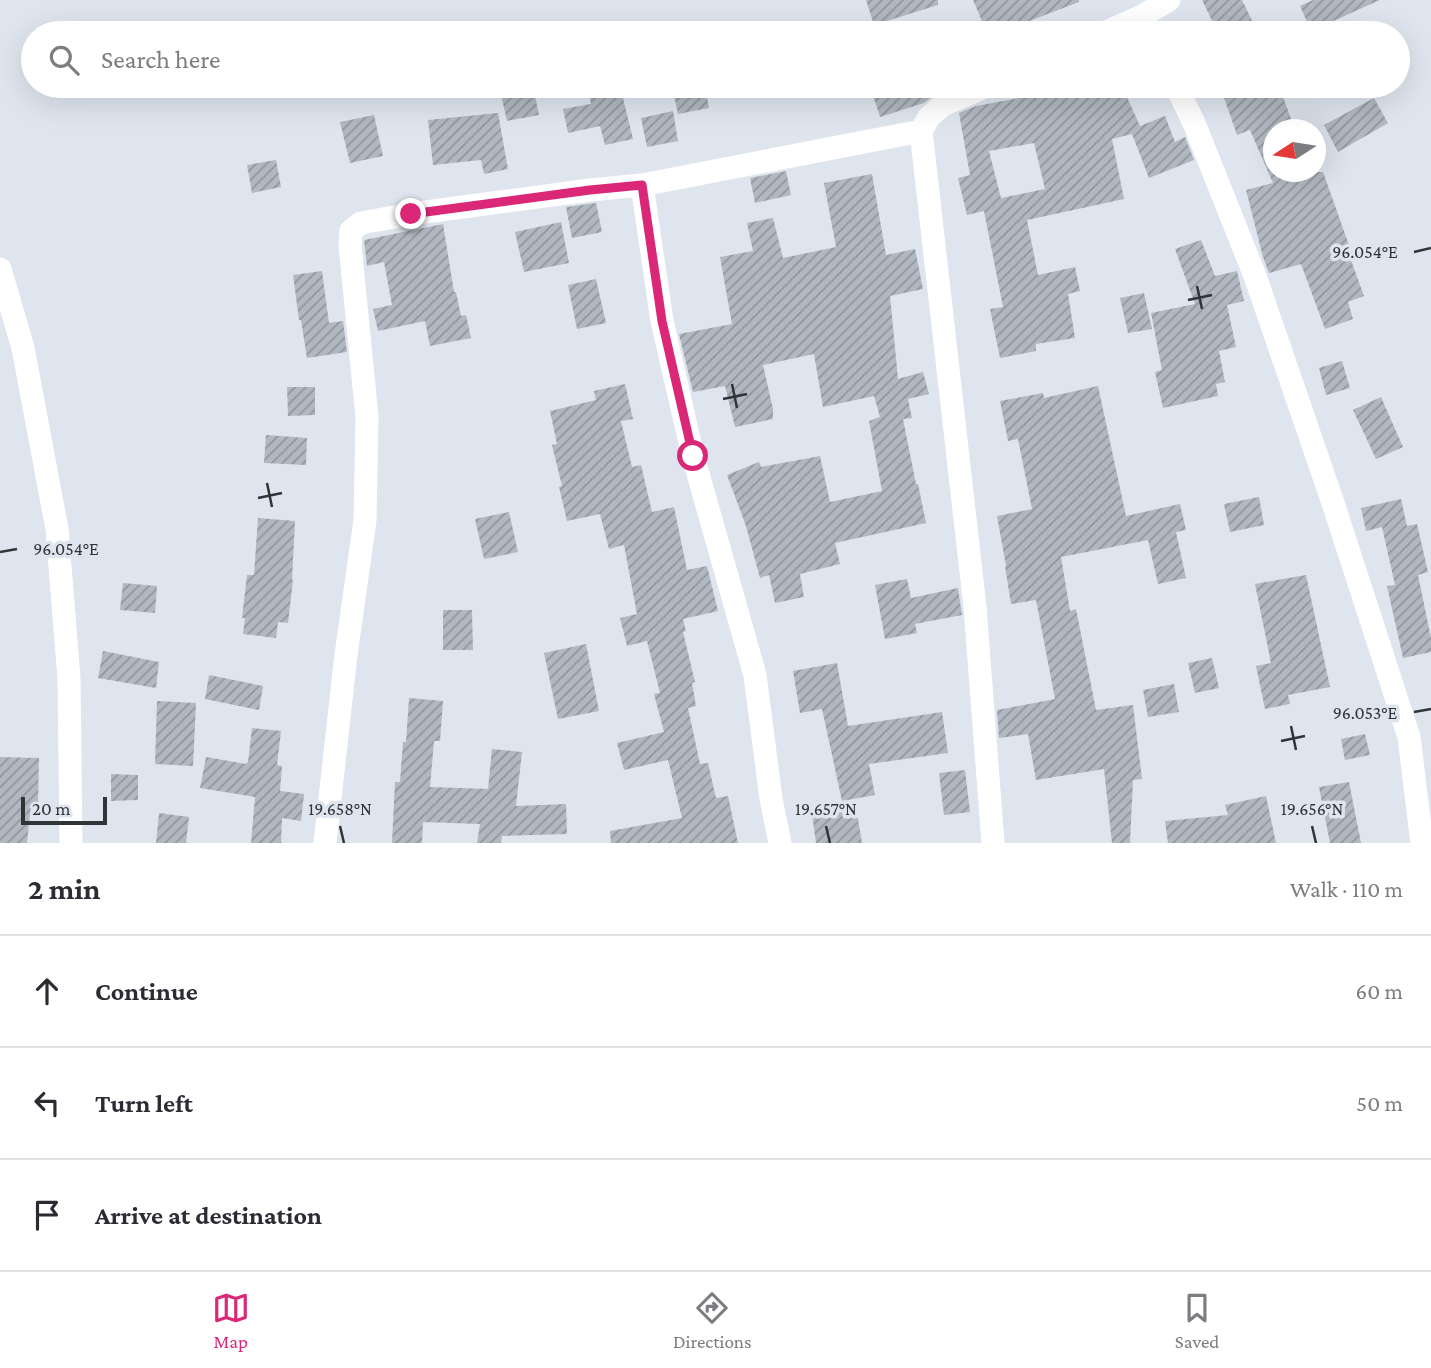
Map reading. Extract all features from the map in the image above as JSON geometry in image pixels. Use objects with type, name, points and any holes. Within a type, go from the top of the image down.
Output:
[{"type":"street","points":[[1150,21],[1169,0]]},
{"type":"street","points":[[959,98],[943,105],[929,117],[921,131],[975,607],[993,843]]},
{"type":"street","points":[[1182,98],[1255,276],[1409,737],[1422,843]]},
{"type":"street","points":[[325,843],[346,655],[365,520],[367,417],[350,245],[351,231],[360,223],[411,214],[642,185],[921,131]]},
{"type":"street","points":[[642,185],[662,321],[693,456],[755,675],[771,799],[780,843]]},
{"type":"street","points":[[0,269],[23,348],[57,529],[69,678],[71,843]]},
{"type":"building","points":[[866,0],[938,0],[938,5],[887,21],[873,21]]},
{"type":"building","points":[[973,0],[1079,0],[1029,21],[982,21]]},
{"type":"building","points":[[1202,0],[1242,0],[1252,21],[1212,21]]},
{"type":"building","points":[[1313,0],[1380,0],[1333,21],[1307,21],[1300,6]]},
{"type":"building","points":[[502,98],[535,98],[539,115],[507,121]]},
{"type":"building","points":[[590,98],[623,98],[633,139],[605,145],[600,126],[568,133],[563,109],[591,104]]},
{"type":"building","points":[[675,98],[707,98],[709,108],[678,114]]},
{"type":"building","points":[[874,98],[930,98],[924,103],[880,117]]},
{"type":"building","points":[[1019,98],[1127,98],[1140,126],[1165,116],[1175,142],[1185,137],[1194,160],[1149,178],[1132,134],[1112,139],[1124,199],[1027,220],[1038,275],[1075,267],[1080,291],[1068,294],[1075,338],[1036,344],[1036,351],[1000,358],[990,309],[1003,307],[984,211],[967,215],[958,178],[970,175],[959,113],[976,106]],"holes":[[[1034,143],[1045,189],[1001,198],[989,151]]]},
{"type":"building","points":[[1224,98],[1283,98],[1291,119],[1263,119],[1263,160],[1250,130],[1237,135]]},
{"type":"building","points":[[1374,98],[1388,123],[1338,152],[1326,124]]},
{"type":"building","points":[[673,111],[678,141],[647,147],[641,118]]},
{"type":"building","points":[[498,113],[508,169],[484,174],[481,160],[433,165],[428,120]]},
{"type":"building","points":[[374,115],[383,156],[350,163],[340,122]]},
{"type":"building","points":[[276,160],[281,187],[252,193],[247,165]]},
{"type":"building","points":[[786,171],[791,195],[755,203],[750,178]]},
{"type":"building","points":[[872,174],[886,255],[915,249],[923,289],[890,296],[898,379],[923,372],[929,394],[908,399],[912,418],[903,419],[926,523],[835,543],[840,564],[800,574],[804,597],[775,603],[769,575],[760,578],[746,526],[727,475],[759,462],[761,467],[820,456],[830,502],[882,491],[869,421],[880,417],[874,396],[823,407],[814,354],[763,365],[773,419],[735,427],[725,386],[693,392],[679,334],[732,324],[720,257],[753,251],[747,223],[773,218],[783,258],[836,247],[824,183]]},
{"type":"building","points":[[1326,180],[1364,296],[1348,302],[1353,319],[1325,329],[1301,264],[1269,273],[1246,190],[1273,183]]},
{"type":"building","points":[[596,203],[602,232],[572,238],[566,207]]},
{"type":"building","points":[[561,222],[569,263],[524,272],[515,232]]},
{"type":"building","points":[[443,224],[454,292],[461,316],[466,315],[471,338],[430,346],[425,321],[378,331],[373,309],[392,305],[384,262],[367,266],[364,240]]},
{"type":"building","points":[[1201,240],[1215,276],[1237,271],[1244,301],[1227,305],[1236,347],[1219,351],[1225,382],[1216,384],[1218,396],[1163,408],[1155,372],[1162,370],[1151,313],[1195,304],[1175,249]]},
{"type":"building","points":[[322,271],[329,323],[343,321],[347,352],[307,358],[293,275]]},
{"type":"building","points":[[596,279],[606,323],[577,329],[568,285]]},
{"type":"building","points":[[1144,293],[1152,329],[1128,333],[1120,298]]},
{"type":"building","points":[[1342,361],[1350,388],[1326,395],[1319,368]]},
{"type":"building","points":[[625,384],[633,419],[621,421],[632,467],[641,465],[652,512],[674,507],[687,570],[707,566],[718,611],[683,619],[686,631],[683,632],[695,682],[692,683],[696,706],[688,708],[700,764],[708,763],[716,798],[728,796],[738,843],[611,843],[610,831],[682,818],[668,760],[624,770],[617,743],[664,732],[654,694],[660,693],[647,641],[627,646],[620,618],[637,614],[624,545],[609,549],[600,514],[567,521],[552,445],[557,444],[550,411],[596,400],[594,391]]},
{"type":"building","points":[[1098,386],[1126,516],[1180,504],[1186,530],[1176,532],[1186,578],[1158,584],[1148,540],[1061,557],[1070,611],[1076,609],[1096,710],[1133,705],[1142,779],[1133,780],[1130,843],[1112,843],[1104,769],[1036,780],[1028,734],[999,738],[997,710],[1055,699],[1036,600],[1011,604],[997,516],[1032,509],[1018,439],[1008,441],[1000,401],[1043,393],[1044,398]]},
{"type":"building","points":[[287,387],[315,387],[315,415],[288,416]]},
{"type":"building","points":[[1381,397],[1403,447],[1376,459],[1353,410]]},
{"type":"building","points":[[266,435],[307,438],[306,465],[264,463]]},
{"type":"building","points":[[1259,497],[1264,525],[1230,532],[1224,504]]},
{"type":"building","points":[[1401,499],[1407,526],[1417,524],[1428,572],[1418,575],[1431,638],[1431,652],[1403,658],[1387,586],[1395,585],[1382,527],[1366,531],[1361,508]]},
{"type":"building","points":[[509,512],[518,552],[484,559],[475,519]]},
{"type":"building","points":[[258,518],[295,521],[288,623],[278,622],[276,638],[243,634],[247,575],[254,575]]},
{"type":"building","points":[[1306,575],[1330,687],[1288,695],[1290,704],[1265,709],[1256,666],[1271,663],[1255,584]]},
{"type":"building","points":[[907,579],[911,598],[958,588],[962,615],[915,624],[917,633],[885,639],[875,585]]},
{"type":"building","points":[[123,583],[157,586],[155,613],[120,610]]},
{"type":"building","points":[[443,610],[472,610],[473,650],[443,650]]},
{"type":"building","points":[[586,644],[599,711],[558,719],[544,653]]},
{"type":"building","points":[[103,651],[159,662],[156,688],[98,678]]},
{"type":"building","points":[[1212,658],[1219,688],[1195,693],[1188,663]]},
{"type":"building","points":[[837,663],[848,726],[942,712],[948,753],[869,764],[875,795],[842,801],[822,709],[800,713],[793,671]]},
{"type":"building","points":[[209,675],[263,686],[259,710],[205,699]]},
{"type":"building","points":[[1174,684],[1179,712],[1148,717],[1143,690]]},
{"type":"building","points":[[409,698],[443,701],[440,741],[434,741],[430,787],[488,789],[492,749],[522,752],[516,806],[566,804],[567,834],[502,836],[501,843],[477,843],[480,824],[423,822],[422,843],[392,843],[395,782],[400,782]]},
{"type":"building","points":[[157,701],[196,703],[193,766],[155,764]]},
{"type":"building","points":[[252,728],[281,731],[277,765],[282,766],[280,791],[304,794],[301,821],[282,818],[281,843],[251,843],[255,797],[200,788],[206,757],[246,764],[248,762]]},
{"type":"building","points":[[1365,734],[1370,755],[1345,760],[1341,739]]},
{"type":"building","points":[[0,757],[39,758],[38,806],[31,805],[27,843],[0,843]]},
{"type":"building","points":[[965,770],[970,812],[944,815],[939,773]]},
{"type":"building","points":[[111,774],[138,775],[138,800],[111,801]]},
{"type":"building","points":[[1349,782],[1361,843],[1330,843],[1319,787]]},
{"type":"building","points":[[1266,796],[1276,843],[1168,843],[1165,821],[1228,815],[1225,805]]},
{"type":"building","points":[[856,807],[862,843],[816,843],[812,814]]},
{"type":"building","points":[[159,813],[189,817],[186,843],[156,843]]},
{"type":"route","points":[[411,214],[642,185],[662,321],[693,456]]}]
